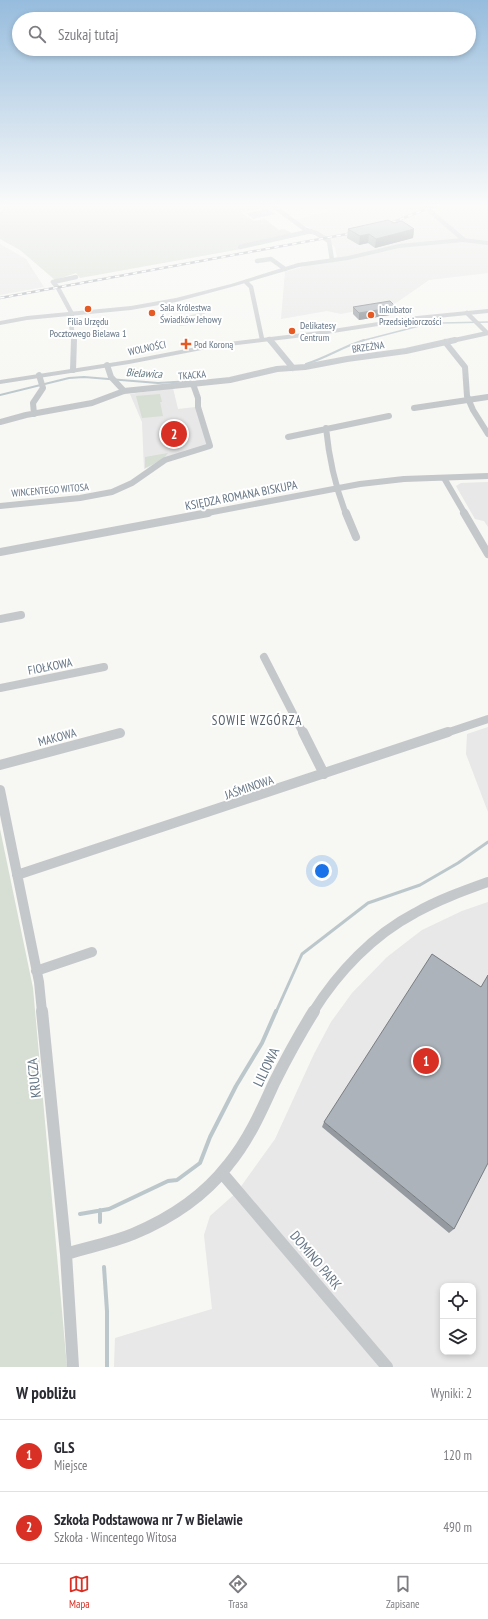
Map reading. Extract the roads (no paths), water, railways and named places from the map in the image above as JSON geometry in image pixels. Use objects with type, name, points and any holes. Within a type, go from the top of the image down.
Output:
[{"type":"street","points":[[0,323],[27,318],[160,303],[200,295],[285,269]]},
{"type":"street","points":[[73,370],[74,342],[71,325],[72,314],[58,288],[53,282],[76,277]]},
{"type":"street","points":[[246,282],[251,287],[262,339]]},
{"type":"street","name":"WOLNOŚCI","points":[[0,382],[41,382],[73,370],[194,348],[488,311]]},
{"type":"street","points":[[467,313],[488,333]]},
{"type":"street","name":"BRZEŻNA","points":[[293,368],[406,351],[488,333]]},
{"type":"street","points":[[269,339],[293,368]]},
{"type":"street","points":[[445,342],[465,368],[464,383],[468,399],[488,434]]},
{"type":"street","points":[[107,365],[112,379],[124,391]]},
{"type":"street","name":"TKACKA","points":[[0,422],[92,403],[124,391],[230,380],[277,369],[293,368]]},
{"type":"street","points":[[34,414],[33,403],[41,382]]},
{"type":"street","name":"WINCENTEGO WITOSA","points":[[0,506],[32,502],[82,499],[99,496],[138,480],[158,463],[210,446],[198,407],[198,398],[193,384]]},
{"type":"street","points":[[414,408],[488,397]]},
{"type":"street","points":[[288,437],[389,416]]},
{"type":"street","points":[[326,428],[328,449],[336,488],[356,537]]},
{"type":"street","name":"KSIĘDZA ROMANA BISKUPA","points":[[0,552],[336,488],[380,482],[488,476]]},
{"type":"street","points":[[444,478],[488,554]]},
{"type":"street","points":[[0,619],[21,615]]},
{"type":"street","points":[[264,657],[324,774]]},
{"type":"street","name":"FIOŁKOWA","points":[[0,688],[104,667]]},
{"type":"street","name":"JAŚMINOWA","points":[[17,875],[220,810],[488,720]]},
{"type":"street","name":"MAKOWA","points":[[0,765],[120,733]]},
{"type":"street","name":"KRUCZA","points":[[0,790],[36,971],[66,1254],[73,1367]]},
{"type":"street","name":"LILIOWA","points":[[66,1254],[132,1234],[166,1218],[200,1194],[222,1173],[253,1127],[304,1026],[326,991],[344,970],[362,951],[405,918],[448,897],[488,882]]},
{"type":"street","points":[[36,971],[92,952]]},
{"type":"street","name":"DOMINO PARK","points":[[222,1173],[387,1367]]},
{"type":"waterway","name":"Bielawica","points":[[361,341],[419,326],[442,323],[488,322]]},
{"type":"waterway","name":"Bielawica","points":[[306,364],[361,341]]},
{"type":"waterway","name":"Bielawica","points":[[0,395],[69,378],[84,377],[158,383],[191,381]]},
{"type":"waterway","points":[[276,1012],[302,954],[368,903],[420,885],[458,863],[488,842]]},
{"type":"waterway","points":[[100,1211],[109,1209],[168,1181],[177,1180],[200,1163],[210,1137],[236,1086],[262,1043],[276,1011]]},
{"type":"waterway","points":[[80,1214],[100,1211]]},
{"type":"waterway","points":[[100,1211],[100,1222]]},
{"type":"waterway","points":[[104,1267],[107,1311],[107,1367]]},
{"type":"railway","points":[[0,298],[158,269]]},
{"type":"place","name":"Filia Urzędu Pocztowego Bielawa 1","points":[[88,309]]},
{"type":"place","name":"Sala Królestwa Świadków Jehowy","points":[[152,313]]},
{"type":"place","name":"Inkubator Przedsiębiorczości","points":[[371,315]]},
{"type":"place","name":"Delikatesy Centrum","points":[[292,331]]},
{"type":"place","name":"Pod Koroną","points":[[186,344]]},
{"type":"place","name":"Szkoła Podstawowa nr 7 w Bielawie","points":[[174,434]]},
{"type":"place","name":"GLS","points":[[426,1061]]},
{"type":"district","name":"SOWIE WZGÓRZA","points":[[257,720]]}]
